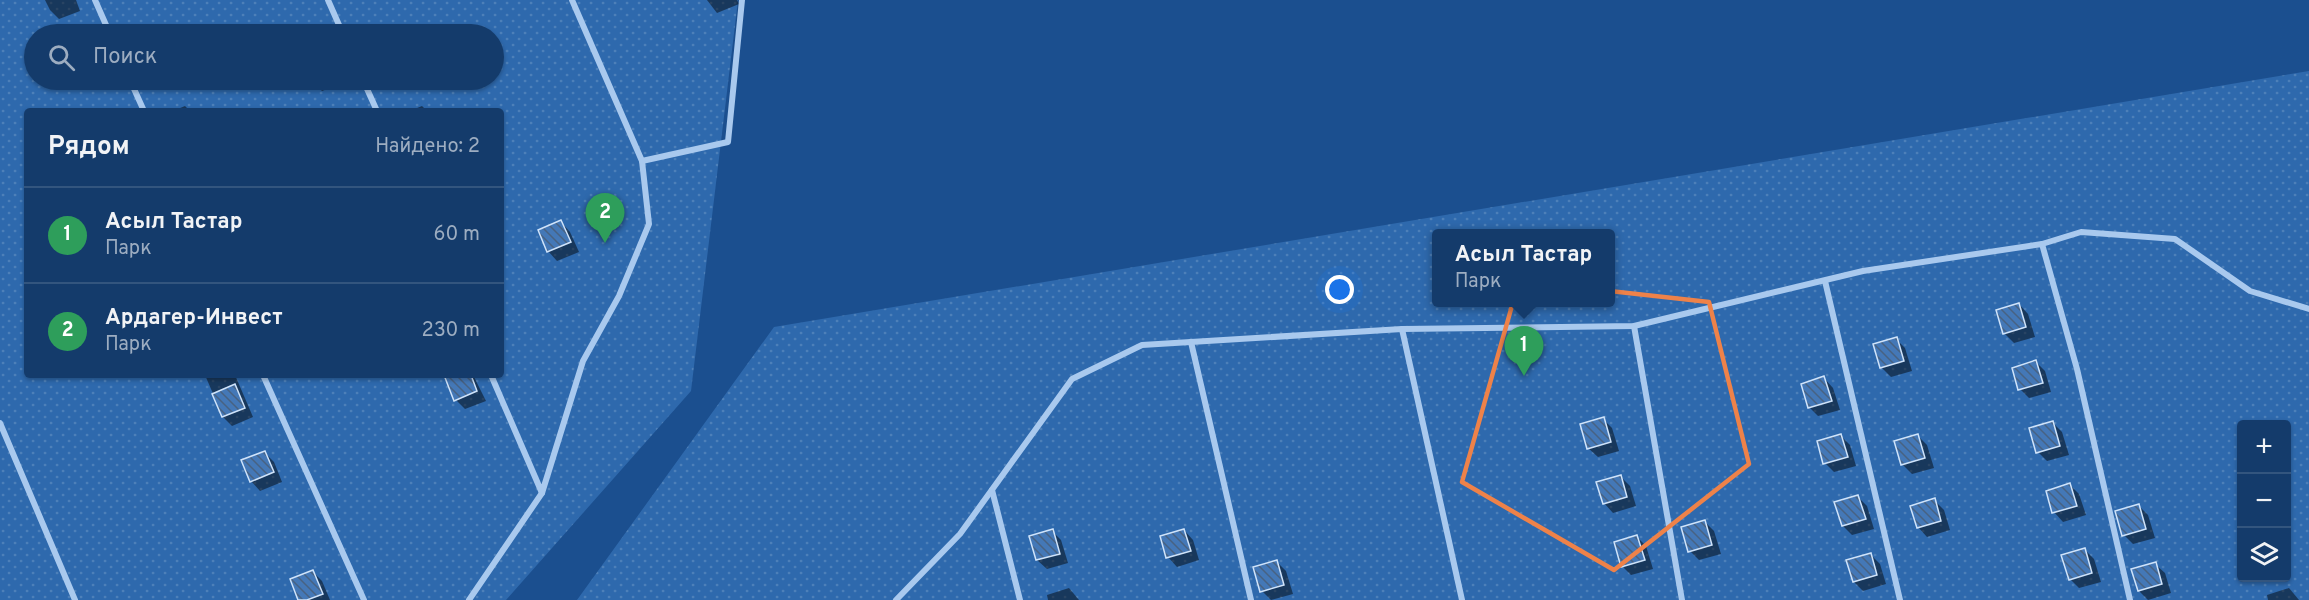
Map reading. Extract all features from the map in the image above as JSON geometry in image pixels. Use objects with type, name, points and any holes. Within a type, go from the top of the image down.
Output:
[{"type":"street","points":[[94,0],[105,24]]},
{"type":"street","points":[[328,0],[339,24]]},
{"type":"street","points":[[469,600],[542,493],[583,361],[619,296],[649,224],[642,161],[572,0]]},
{"type":"street","points":[[642,161],[728,142],[742,0]]},
{"type":"street","points":[[135,90],[143,108]]},
{"type":"street","points":[[368,90],[376,108]]},
{"type":"street","points":[[896,600],[960,534],[1072,379],[1142,345],[1402,329],[1634,326],[1863,271],[2042,244],[2081,232],[2175,239],[2250,291],[2309,309]]},
{"type":"street","points":[[2042,244],[2077,369],[2130,600]]},
{"type":"street","points":[[1825,281],[1900,600]]},
{"type":"street","points":[[1634,326],[1682,600]]},
{"type":"street","points":[[1402,329],[1462,600]]},
{"type":"street","points":[[1191,342],[1251,600]]},
{"type":"street","points":[[264,378],[364,600]]},
{"type":"street","points":[[492,378],[542,493]]},
{"type":"street","points":[[0,423],[75,600]]},
{"type":"street","points":[[992,490],[1020,600]]},
{"type":"highlighted area","points":[[1519,281],[1709,302],[1749,464],[1614,570],[1462,482]]},
{"type":"shaded area","points":[[0,0],[738,0],[691,391],[506,600],[0,600]]},
{"type":"shaded area","points":[[2309,71],[2309,600],[577,600],[774,327]]},
{"type":"building","points":[[561,220],[571,242],[547,252],[538,230]]},
{"type":"building","points":[[2019,303],[2026,327],[2003,334],[1996,310]]},
{"type":"building","points":[[1897,337],[1904,361],[1880,368],[1873,344]]},
{"type":"building","points":[[2036,360],[2043,383],[2018,390],[2012,368]]},
{"type":"building","points":[[1824,376],[1832,401],[1808,408],[1801,384]]},
{"type":"building","points":[[445,378],[472,378],[477,391],[454,401]]},
{"type":"building","points":[[235,384],[245,408],[222,417],[212,394]]},
{"type":"building","points":[[1604,417],[1611,442],[1587,449],[1580,424]]},
{"type":"building","points":[[2053,421],[2060,446],[2036,453],[2029,428]]},
{"type":"building","points":[[1841,434],[1848,457],[1823,464],[1817,441]]},
{"type":"building","points":[[1918,434],[1925,458],[1901,465],[1894,441]]},
{"type":"building","points":[[265,451],[274,472],[250,482],[241,460]]},
{"type":"building","points":[[1621,475],[1627,497],[1603,504],[1596,482]]},
{"type":"building","points":[[2070,483],[2077,506],[2052,513],[2046,491]]},
{"type":"building","points":[[1858,495],[1866,519],[1842,526],[1834,502]]},
{"type":"building","points":[[1935,498],[1941,521],[1917,528],[1910,506]]},
{"type":"building","points":[[2139,504],[2146,529],[2122,536],[2115,511]]},
{"type":"building","points":[[1705,520],[1712,545],[1688,552],[1681,527]]},
{"type":"building","points":[[1053,529],[1060,554],[1036,560],[1029,536]]},
{"type":"building","points":[[1184,529],[1191,551],[1166,558],[1160,536]]},
{"type":"building","points":[[1637,535],[1645,560],[1621,567],[1614,542]]},
{"type":"building","points":[[2085,548],[2092,573],[2069,580],[2061,555]]},
{"type":"building","points":[[1871,553],[1877,575],[1853,582],[1846,560]]},
{"type":"building","points":[[1277,560],[1284,585],[1260,592],[1253,567]]},
{"type":"building","points":[[2156,562],[2162,584],[2138,591],[2131,569]]},
{"type":"building","points":[[313,570],[323,594],[307,600],[298,600],[290,579]]},
{"type":"place","name":"Ардагер-Инвест","points":[[605,243]]},
{"type":"place","name":"Асыл Тастар","points":[[1524,376]]}]
